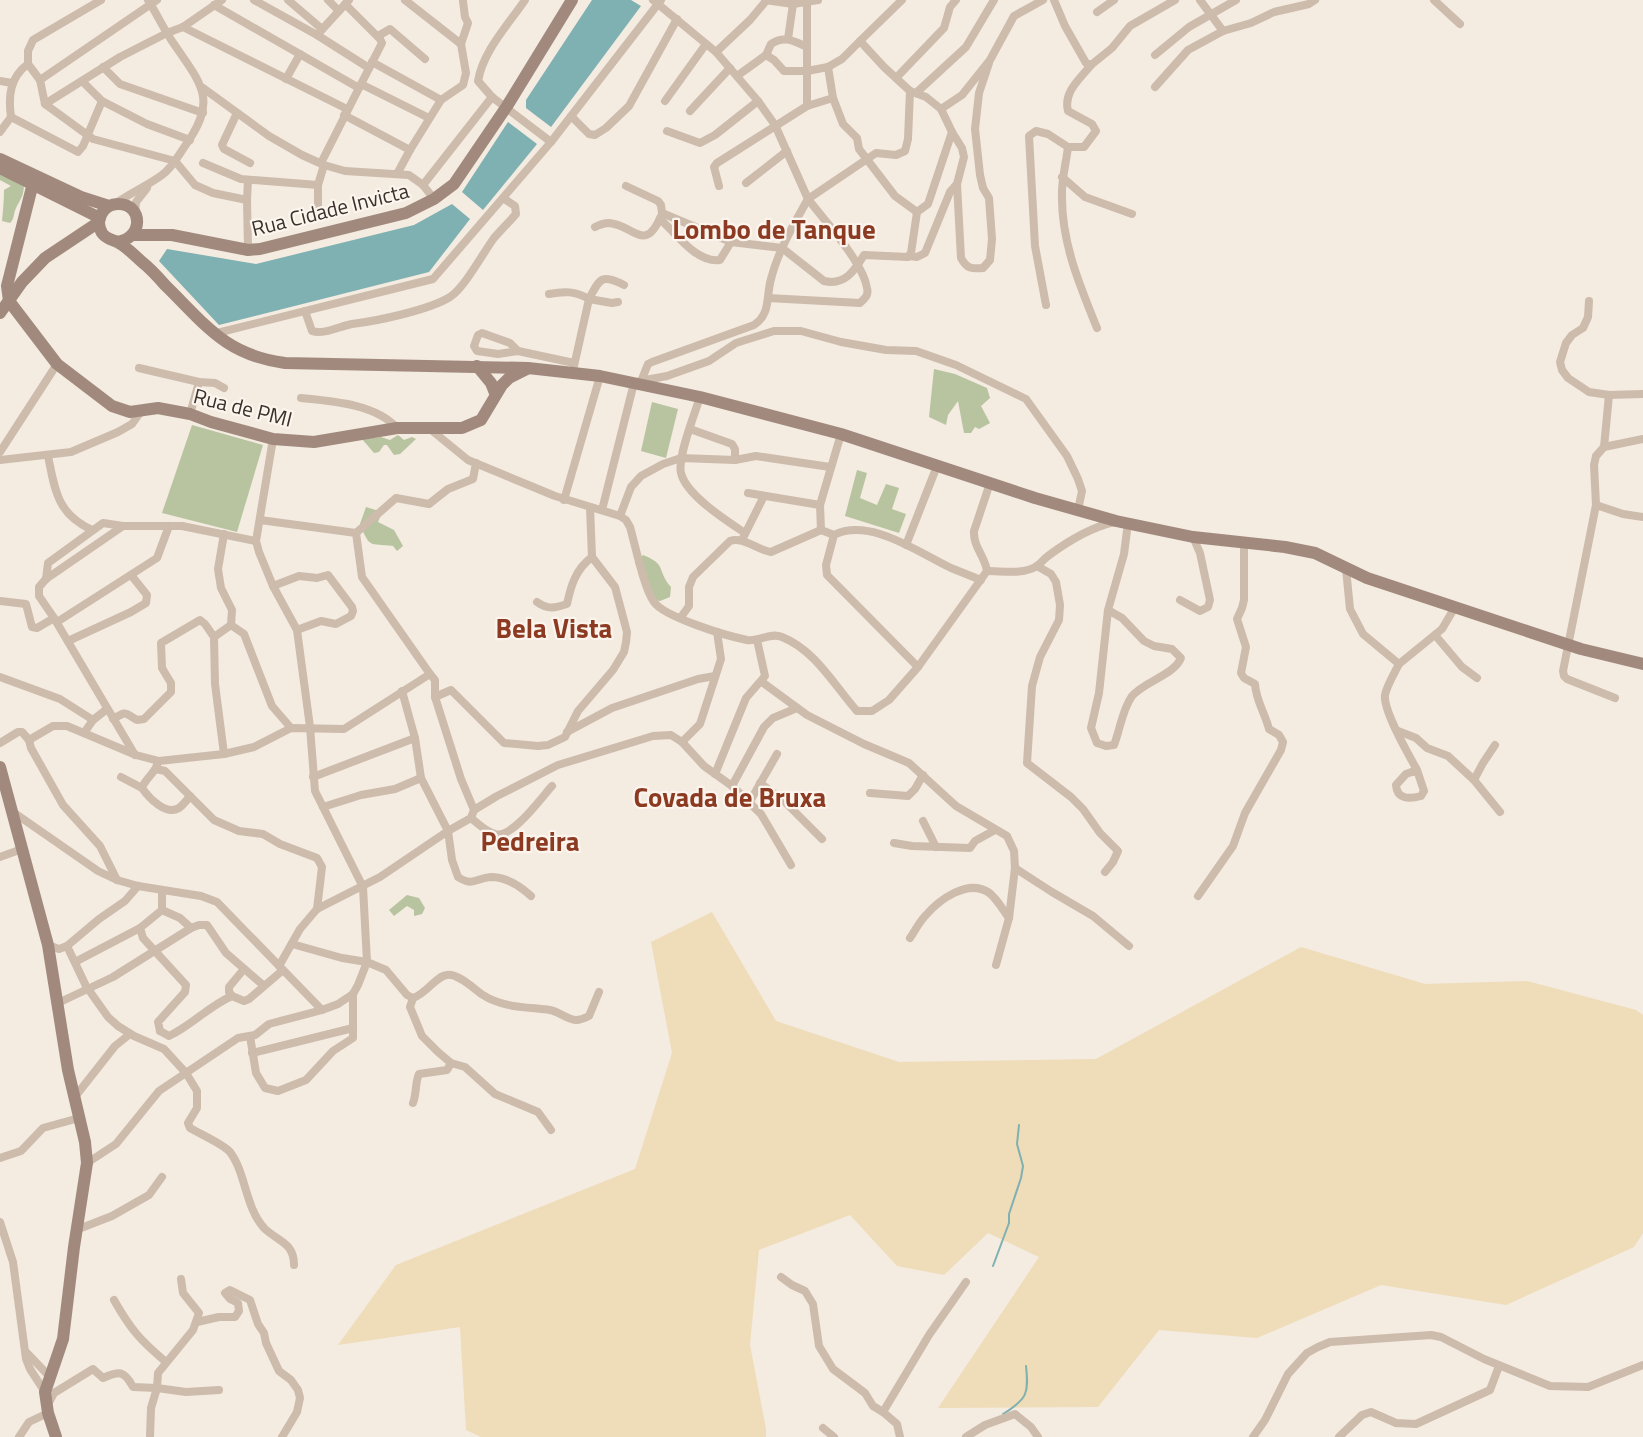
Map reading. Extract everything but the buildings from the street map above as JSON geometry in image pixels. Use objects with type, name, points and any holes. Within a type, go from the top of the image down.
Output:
[{"type":"main road","name":"Rua Cidade Invicta","points":[[72,241],[89,237],[172,235],[248,250],[260,249],[406,213],[434,199],[454,184],[507,106],[572,0]]},
{"type":"main road","points":[[0,159],[99,220],[102,233],[121,238],[213,334],[243,353],[256,358],[285,363],[573,368],[700,397],[841,434],[990,483],[1122,522],[1193,537],[1314,553],[1346,569],[1455,607],[1569,645],[1643,664]]},
{"type":"main road","points":[[0,168],[89,200],[112,205],[126,205],[136,216],[138,224],[121,238]]},
{"type":"main road","points":[[9,301],[7,286],[33,179]]},
{"type":"main road","points":[[0,313],[31,272],[45,258],[99,220],[112,205]]},
{"type":"main road","name":"Rua Cidade Invicta","points":[[136,216],[172,235]]},
{"type":"main road","name":"Rua de PMI","points":[[9,301],[57,364],[112,406],[130,412],[158,408],[190,414],[273,439],[314,442],[397,428],[462,428],[481,420],[491,406],[495,393]]},
{"type":"main road","points":[[477,366],[491,383],[495,393],[509,378],[528,368]]},
{"type":"main road","points":[[0,766],[3,785],[13,812],[48,945],[68,1070],[85,1142],[87,1163],[76,1230],[63,1339],[45,1392],[47,1410],[56,1437]]},
{"type":"street","points":[[101,0],[33,40],[28,51],[28,64],[40,80],[45,104],[93,139],[175,161],[195,185],[213,193],[247,200]]},
{"type":"street","points":[[254,0],[320,32],[370,65],[441,100]]},
{"type":"street","points":[[288,0],[320,32]]},
{"type":"street","points":[[328,0],[339,11]]},
{"type":"street","points":[[405,0],[461,44]]},
{"type":"street","points":[[397,174],[441,100],[462,85],[466,73],[461,44],[468,23],[463,0]]},
{"type":"street","points":[[525,0],[480,69],[478,81],[492,97],[507,106],[550,142]]},
{"type":"street","points":[[716,52],[750,21],[765,0],[793,4],[818,0]]},
{"type":"street","points":[[766,55],[784,71],[807,71],[828,67],[842,59],[902,0]]},
{"type":"street","points":[[896,78],[944,28],[950,7],[956,0]]},
{"type":"street","points":[[602,510],[638,383],[648,364],[761,321],[767,309],[770,281],[782,248],[808,199],[876,153],[896,155],[905,151],[913,92],[966,47],[994,0]]},
{"type":"street","points":[[860,41],[896,78],[913,92],[926,97],[941,109],[962,148],[964,157],[957,184],[961,258],[971,269],[984,268],[990,260],[992,239],[989,198],[983,188],[980,175],[975,129],[979,93],[990,60],[1014,16],[1043,0]]},
{"type":"street","points":[[1054,0],[1065,26],[1086,63],[1091,65]]},
{"type":"street","points":[[1097,12],[1113,0]]},
{"type":"street","points":[[1046,305],[1035,246],[1029,136],[1036,131],[1048,134],[1068,147],[1084,147],[1096,131],[1092,124],[1068,111],[1065,102],[1071,88],[1091,65],[1113,48],[1130,26],[1175,0]]},
{"type":"street","points":[[1200,0],[1223,31]]},
{"type":"street","points":[[1155,55],[1189,27],[1236,0]]},
{"type":"street","points":[[1155,87],[1188,50],[1223,31],[1251,23],[1274,12],[1309,4],[1315,0]]},
{"type":"street","points":[[1434,0],[1460,24]]},
{"type":"street","points":[[40,80],[152,1],[166,33],[203,88],[269,136],[322,164],[345,171],[415,177],[434,199]]},
{"type":"street","points":[[213,334],[433,279],[571,116],[657,1],[716,52],[758,101],[775,125],[808,199],[859,267],[868,288],[867,297],[860,303],[768,298]]},
{"type":"street","points":[[45,104],[103,67],[166,33],[183,27],[218,2],[300,54],[360,86],[429,118]]},
{"type":"street","points":[[318,215],[318,185],[322,164],[382,43],[348,2],[320,32]]},
{"type":"street","points":[[807,3],[807,106]]},
{"type":"street","points":[[788,39],[793,4]]},
{"type":"street","points":[[571,116],[589,134],[595,135],[606,128],[629,106],[677,20]]},
{"type":"street","points":[[183,27],[286,79],[410,150]]},
{"type":"street","points":[[378,36],[390,29],[425,59]]},
{"type":"street","points":[[737,76],[766,55],[775,41],[788,39],[807,47]]},
{"type":"street","points":[[665,101],[706,44]]},
{"type":"street","points":[[286,79],[300,54]]},
{"type":"street","points":[[941,109],[962,94],[990,60]]},
{"type":"street","points":[[0,132],[11,117],[9,101],[12,83],[20,70],[28,64]]},
{"type":"street","points":[[103,67],[120,84],[203,113]]},
{"type":"street","points":[[828,67],[833,98],[843,124],[857,138],[859,149],[895,196],[916,212]]},
{"type":"street","points":[[690,111],[730,68]]},
{"type":"street","points":[[0,81],[12,83]]},
{"type":"street","points":[[82,81],[102,101],[147,124],[190,140]]},
{"type":"street","points":[[112,205],[153,181],[175,161],[199,125],[205,101],[203,88]]},
{"type":"street","points":[[423,185],[492,97]]},
{"type":"street","points":[[719,186],[714,171],[717,163],[807,106],[833,98]]},
{"type":"street","points":[[11,117],[75,151],[81,150],[102,101]]},
{"type":"street","points":[[667,131],[700,143],[715,135],[758,101]]},
{"type":"street","points":[[237,113],[222,146],[250,163]]},
{"type":"street","points":[[909,256],[916,212],[928,204],[952,132]]},
{"type":"street","points":[[1068,147],[1062,177],[1065,233],[1075,274],[1097,328]]},
{"type":"street","points":[[746,183],[787,151]]},
{"type":"street","points":[[203,163],[248,180],[318,185]]},
{"type":"street","points":[[1062,177],[1085,196],[1131,214]]},
{"type":"street","points":[[248,180],[248,250]]},
{"type":"street","points":[[136,216],[139,197],[153,181]]},
{"type":"street","points":[[661,216],[730,242],[782,248],[824,281],[832,283],[841,281],[859,267],[864,255],[917,257],[925,253],[950,192],[957,184]]},
{"type":"street","points":[[595,227],[613,223],[641,236],[647,236],[653,232],[661,216],[661,205],[658,201],[626,186]]},
{"type":"street","points":[[305,311],[312,331],[321,332],[341,326],[376,321],[421,308],[451,296],[516,214],[515,206],[503,198]]},
{"type":"street","points":[[661,216],[697,254],[711,261],[720,260],[730,242]]},
{"type":"street","points":[[518,351],[510,343],[482,333],[478,335],[474,346],[477,351],[498,354],[518,351],[573,368],[589,299],[598,281],[610,278],[624,285]]},
{"type":"street","points":[[549,294],[566,291],[578,292],[589,299],[618,302]]},
{"type":"street","points":[[1589,301],[1588,317],[1583,328],[1572,335],[1566,343],[1560,362],[1562,370],[1568,378],[1589,392],[1609,395],[1643,394]]},
{"type":"street","points":[[638,383],[667,376],[709,361],[736,343],[774,331],[801,331],[840,342],[874,348],[916,351],[957,365],[1026,399],[1067,456],[1078,479],[1082,491],[1078,510]]},
{"type":"street","points":[[0,452],[57,364]]},
{"type":"street","points":[[140,368],[199,382],[216,383],[224,388]]},
{"type":"street","points":[[564,500],[600,376]]},
{"type":"street","points":[[190,414],[199,382]]},
{"type":"street","points":[[1605,447],[1609,395]]},
{"type":"street","points":[[700,397],[681,458],[680,472],[686,484],[743,537],[771,552],[820,531],[834,535],[866,531],[906,545],[951,568],[981,580]]},
{"type":"street","points":[[301,398],[366,410],[390,420],[397,428]]},
{"type":"street","points":[[0,460],[71,452],[132,424],[142,410]]},
{"type":"street","points":[[430,429],[468,460],[564,500],[620,516],[630,527],[650,596],[658,607],[717,632],[757,640],[779,636],[790,640],[815,659],[857,711],[872,711],[890,700],[918,667],[987,571],[986,561],[975,546],[973,539],[990,483]]},
{"type":"street","points":[[690,429],[732,444],[735,449],[735,460]]},
{"type":"street","points":[[820,531],[820,505],[841,434]]},
{"type":"street","points":[[87,1163],[116,1143],[159,1091],[238,1038],[250,1036],[269,1024],[338,1004],[353,994],[367,962],[363,887],[315,791],[310,727],[297,630],[273,586],[256,541],[273,439]]},
{"type":"street","points":[[1615,698],[1564,676],[1563,671],[1596,505],[1594,465],[1596,456],[1605,447],[1643,439]]},
{"type":"street","points":[[48,456],[58,501],[72,518],[92,530]]},
{"type":"street","points":[[620,516],[631,487],[641,476],[663,464],[681,458],[735,460],[756,456],[830,467]]},
{"type":"street","points":[[260,520],[356,533],[396,498],[429,504],[448,489],[473,479],[476,463]]},
{"type":"street","points":[[906,545],[937,466]]},
{"type":"street","points":[[748,493],[820,505]]},
{"type":"street","points":[[681,617],[689,606],[689,586],[693,577],[730,541],[743,537],[764,496]]},
{"type":"street","points":[[1596,505],[1623,514],[1643,517]]},
{"type":"street","points":[[356,533],[362,577],[432,677],[451,690],[504,743],[548,745],[565,737],[578,711],[613,670],[624,652],[626,642],[627,632],[615,587],[592,557],[590,507]]},
{"type":"street","points":[[987,571],[1019,572],[1037,566],[1096,526],[1122,522],[1124,554],[1108,610],[1099,693],[1091,728],[1097,743],[1106,746],[1114,745],[1132,696],[1178,664],[1181,658],[1172,649],[1154,646],[1144,641],[1122,618],[1108,610]]},
{"type":"street","points":[[46,579],[48,562],[103,523],[123,526],[182,526],[256,541]]},
{"type":"street","points":[[123,526],[46,579],[38,592],[136,755]]},
{"type":"street","points":[[0,601],[26,604],[32,627],[37,628],[55,620],[157,558],[169,526]]},
{"type":"street","points":[[214,638],[231,625],[232,610],[221,588],[218,569],[224,534]]},
{"type":"street","points":[[834,535],[826,565],[827,575],[918,667]]},
{"type":"street","points":[[1180,600],[1200,611],[1209,607],[1210,600],[1200,553],[1193,537]]},
{"type":"street","points":[[1198,896],[1233,846],[1245,813],[1281,750],[1283,742],[1279,735],[1269,729],[1263,710],[1256,698],[1255,684],[1244,678],[1241,673],[1246,647],[1237,619],[1244,600],[1244,543]]},
{"type":"street","points":[[537,602],[553,608],[567,604],[574,578],[582,565],[592,557]]},
{"type":"street","points":[[1037,566],[1051,574],[1056,582],[1059,620],[1040,657],[1032,686],[1027,764],[1071,797],[1118,851],[1105,872]]},
{"type":"street","points":[[1346,569],[1350,609],[1363,634],[1399,664]]},
{"type":"street","points":[[68,641],[146,603],[147,595],[131,574]]},
{"type":"street","points":[[273,586],[299,576],[317,578],[328,575],[352,607],[351,616],[336,624],[321,621],[297,630]]},
{"type":"street","points":[[1417,770],[1385,699],[1386,691],[1399,664],[1442,629],[1455,607]]},
{"type":"street","points":[[113,719],[123,713],[137,720],[144,719],[171,692],[171,683],[162,668],[161,644],[200,620],[214,638],[215,684],[224,754]]},
{"type":"street","points":[[231,625],[244,634],[272,706],[291,728]]},
{"type":"street","points":[[682,742],[699,723],[721,659],[717,632]]},
{"type":"street","points":[[1435,635],[1462,667],[1477,678]]},
{"type":"street","points":[[715,774],[746,698],[765,676],[757,640]]},
{"type":"street","points":[[566,732],[612,708],[698,679],[715,676]]},
{"type":"street","points":[[0,677],[60,699],[93,720]]},
{"type":"street","points":[[142,788],[157,765],[254,747],[291,728],[344,729],[402,692],[432,677]]},
{"type":"street","points":[[432,677],[435,697],[461,779],[473,814],[481,827],[496,835],[508,832],[552,786]]},
{"type":"street","points":[[762,682],[807,715],[864,744],[909,763],[956,806],[1006,836],[1014,851],[1015,868],[1009,918],[996,965]]},
{"type":"street","points":[[435,697],[451,690]]},
{"type":"street","points":[[402,692],[415,738],[421,778],[448,831],[452,860],[458,877],[472,883],[490,877],[503,879],[520,886],[531,896]]},
{"type":"street","points":[[732,786],[764,728],[773,718],[797,708]]},
{"type":"street","points":[[84,733],[93,720],[107,710]]},
{"type":"street","points":[[29,740],[53,726],[67,726],[157,765],[213,820],[239,831],[263,834],[280,844],[317,858],[322,867],[317,909]]},
{"type":"street","points":[[1398,731],[1416,738],[1427,748],[1449,756],[1474,780],[1500,812]]},
{"type":"street","points":[[0,743],[18,732],[22,732],[29,740],[36,758],[63,805],[100,846],[117,880]]},
{"type":"street","points":[[244,969],[229,987],[229,992],[232,996],[244,1001],[249,999],[281,968],[300,929],[317,909],[363,887],[497,796],[558,765],[653,736],[671,735],[682,742],[704,766],[732,786],[760,814],[791,865]]},
{"type":"street","points":[[313,777],[415,738]]},
{"type":"street","points":[[1474,780],[1482,763],[1495,746]]},
{"type":"street","points":[[749,803],[777,754]]},
{"type":"street","points":[[870,793],[908,796],[923,775]]},
{"type":"street","points":[[121,777],[142,788],[162,807],[170,810],[179,808],[190,796]]},
{"type":"street","points":[[323,807],[361,795],[395,789],[421,778]]},
{"type":"street","points":[[760,783],[785,802],[822,839]]},
{"type":"street","points":[[13,812],[99,871],[117,880],[162,891],[201,896],[216,902],[322,1010]]},
{"type":"street","points":[[923,821],[936,847]]},
{"type":"street","points":[[894,843],[970,848],[975,841],[995,830]]},
{"type":"street","points":[[0,857],[22,849]]},
{"type":"street","points":[[1015,868],[1093,916],[1129,946]]},
{"type":"street","points":[[48,945],[59,949],[67,946],[124,901],[138,886]]},
{"type":"street","points":[[910,939],[925,916],[941,901],[961,890],[973,887],[988,892],[1009,918]]},
{"type":"street","points":[[162,891],[162,910]]},
{"type":"street","points":[[162,910],[180,918],[191,928]]},
{"type":"street","points":[[75,962],[140,928],[162,910]]},
{"type":"street","points":[[58,1003],[112,977],[199,925],[207,926],[226,953],[263,986]]},
{"type":"street","points":[[140,928],[142,938],[186,985],[185,992],[158,1022],[160,1031],[169,1036],[181,1031],[217,1002],[232,996]]},
{"type":"street","points":[[292,944],[342,958],[367,962],[386,970],[413,999]]},
{"type":"street","points":[[67,946],[88,989],[108,1017],[130,1034],[164,1049],[186,1073],[197,1091],[197,1108],[188,1123],[190,1128],[228,1150],[241,1174],[245,1194],[263,1227],[289,1247],[294,1256],[294,1265]]},
{"type":"street","points":[[551,1130],[538,1112],[495,1094],[465,1067],[452,1063],[422,1036],[410,1007],[413,999],[420,996],[443,976],[453,975],[492,1000],[516,1007],[553,1010],[568,1019],[580,1020],[589,1016],[599,992]]},
{"type":"street","points":[[250,1036],[256,1073],[265,1088],[278,1091],[311,1076],[333,1051],[353,1038],[353,994]]},
{"type":"street","points":[[252,1053],[353,1028]]},
{"type":"street","points":[[150,1043],[160,1031]]},
{"type":"street","points":[[74,1098],[115,1046],[130,1034]]},
{"type":"street","points":[[413,1103],[419,1074],[447,1070],[452,1063]]},
{"type":"street","points":[[0,1158],[21,1151],[44,1128],[79,1118]]},
{"type":"street","points":[[76,1230],[112,1216],[149,1195],[162,1177]]},
{"type":"street","points":[[0,1222],[13,1262],[24,1348],[30,1369],[45,1392]]},
{"type":"street","points":[[781,1277],[805,1291],[813,1304],[819,1346],[833,1369],[865,1393],[873,1406],[897,1424],[900,1437]]},
{"type":"street","points":[[150,1437],[151,1408],[158,1388],[159,1373],[193,1330],[199,1313],[183,1293],[181,1279]]},
{"type":"street","points":[[883,1412],[929,1335],[966,1282]]},
{"type":"street","points":[[197,1322],[219,1317],[235,1317],[239,1311],[238,1303],[225,1293],[230,1290],[250,1300],[279,1371],[291,1380],[300,1398],[297,1412],[282,1437]]},
{"type":"street","points":[[114,1300],[129,1328],[166,1362]]},
{"type":"street","points":[[1253,1437],[1265,1420],[1282,1383],[1296,1363],[1306,1353],[1330,1342],[1431,1335],[1441,1337],[1499,1366],[1550,1386],[1588,1387],[1643,1365]]},
{"type":"street","points":[[24,1348],[50,1377]]},
{"type":"street","points":[[33,1360],[43,1364],[56,1361]]},
{"type":"street","points":[[1339,1437],[1362,1415],[1371,1412],[1396,1423],[1416,1424],[1490,1390],[1499,1366]]},
{"type":"street","points":[[19,1437],[29,1422],[47,1410],[54,1393],[93,1369],[103,1378],[110,1374],[125,1374],[133,1387],[186,1392],[219,1390]]},
{"type":"street","points":[[966,1437],[985,1425],[1016,1414],[1031,1427],[1038,1437]]},
{"type":"street","points":[[823,1428],[834,1437]]},
{"type":"green space","points":[[0,170],[24,183],[22,197],[10,223],[2,221],[4,190],[11,186],[0,180]]},
{"type":"green space","points":[[934,369],[955,374],[987,388],[990,398],[981,406],[990,423],[979,429],[975,427],[971,433],[964,433],[958,401],[948,415],[946,425],[929,417]]},
{"type":"green space","points":[[652,402],[678,409],[666,458],[641,451]]},
{"type":"green space","points":[[192,425],[263,445],[237,532],[162,513]]},
{"type":"green space","points":[[398,435],[404,440],[412,437],[416,439],[400,454],[394,455],[387,445],[374,453],[362,439],[381,437],[390,440]]},
{"type":"green space","points":[[857,470],[867,473],[860,498],[877,505],[886,484],[899,488],[892,509],[906,514],[899,533],[845,516]]},
{"type":"green space","points":[[366,507],[379,511],[378,522],[394,530],[403,546],[397,551],[393,546],[371,543],[366,538],[360,524]]},
{"type":"green space","points":[[643,555],[659,565],[671,587],[670,597],[660,601],[654,600],[635,563]]},
{"type":"green space","points":[[407,895],[419,898],[425,908],[422,914],[414,916],[414,910],[407,906],[394,916],[389,910]]},
{"type":"sand","points":[[712,912],[776,1021],[899,1062],[1096,1059],[1301,947],[1425,984],[1527,981],[1636,1010],[1643,1015],[1643,1233],[1634,1247],[1506,1305],[1381,1285],[1257,1338],[1159,1330],[1098,1407],[938,1408],[1039,1257],[988,1233],[944,1275],[897,1266],[850,1215],[759,1250],[750,1345],[766,1437],[481,1437],[466,1430],[460,1327],[338,1345],[396,1265],[635,1169],[672,1053],[651,942]]},
{"type":"water","points":[[592,0],[631,0],[641,6],[551,127],[526,108],[526,100]]},
{"type":"water","points":[[508,122],[537,144],[483,210],[462,192]]},
{"type":"water","points":[[452,204],[470,219],[429,272],[219,325],[159,261],[167,249],[256,264],[414,225]]},
{"type":"waterway","points":[[993,1266],[1009,1223],[1009,1214],[1021,1178],[1023,1166],[1017,1144],[1019,1125]]},
{"type":"waterway","points":[[1003,1414],[1022,1400],[1025,1395],[1026,1366]]},
{"type":"district","name":"Lombo de Tanque","points":[[774,228]]},
{"type":"district","name":"Bela Vista","points":[[554,627]]},
{"type":"district","name":"Covada de Bruxa","points":[[730,796]]},
{"type":"district","name":"Pedreira","points":[[530,840]]}]
